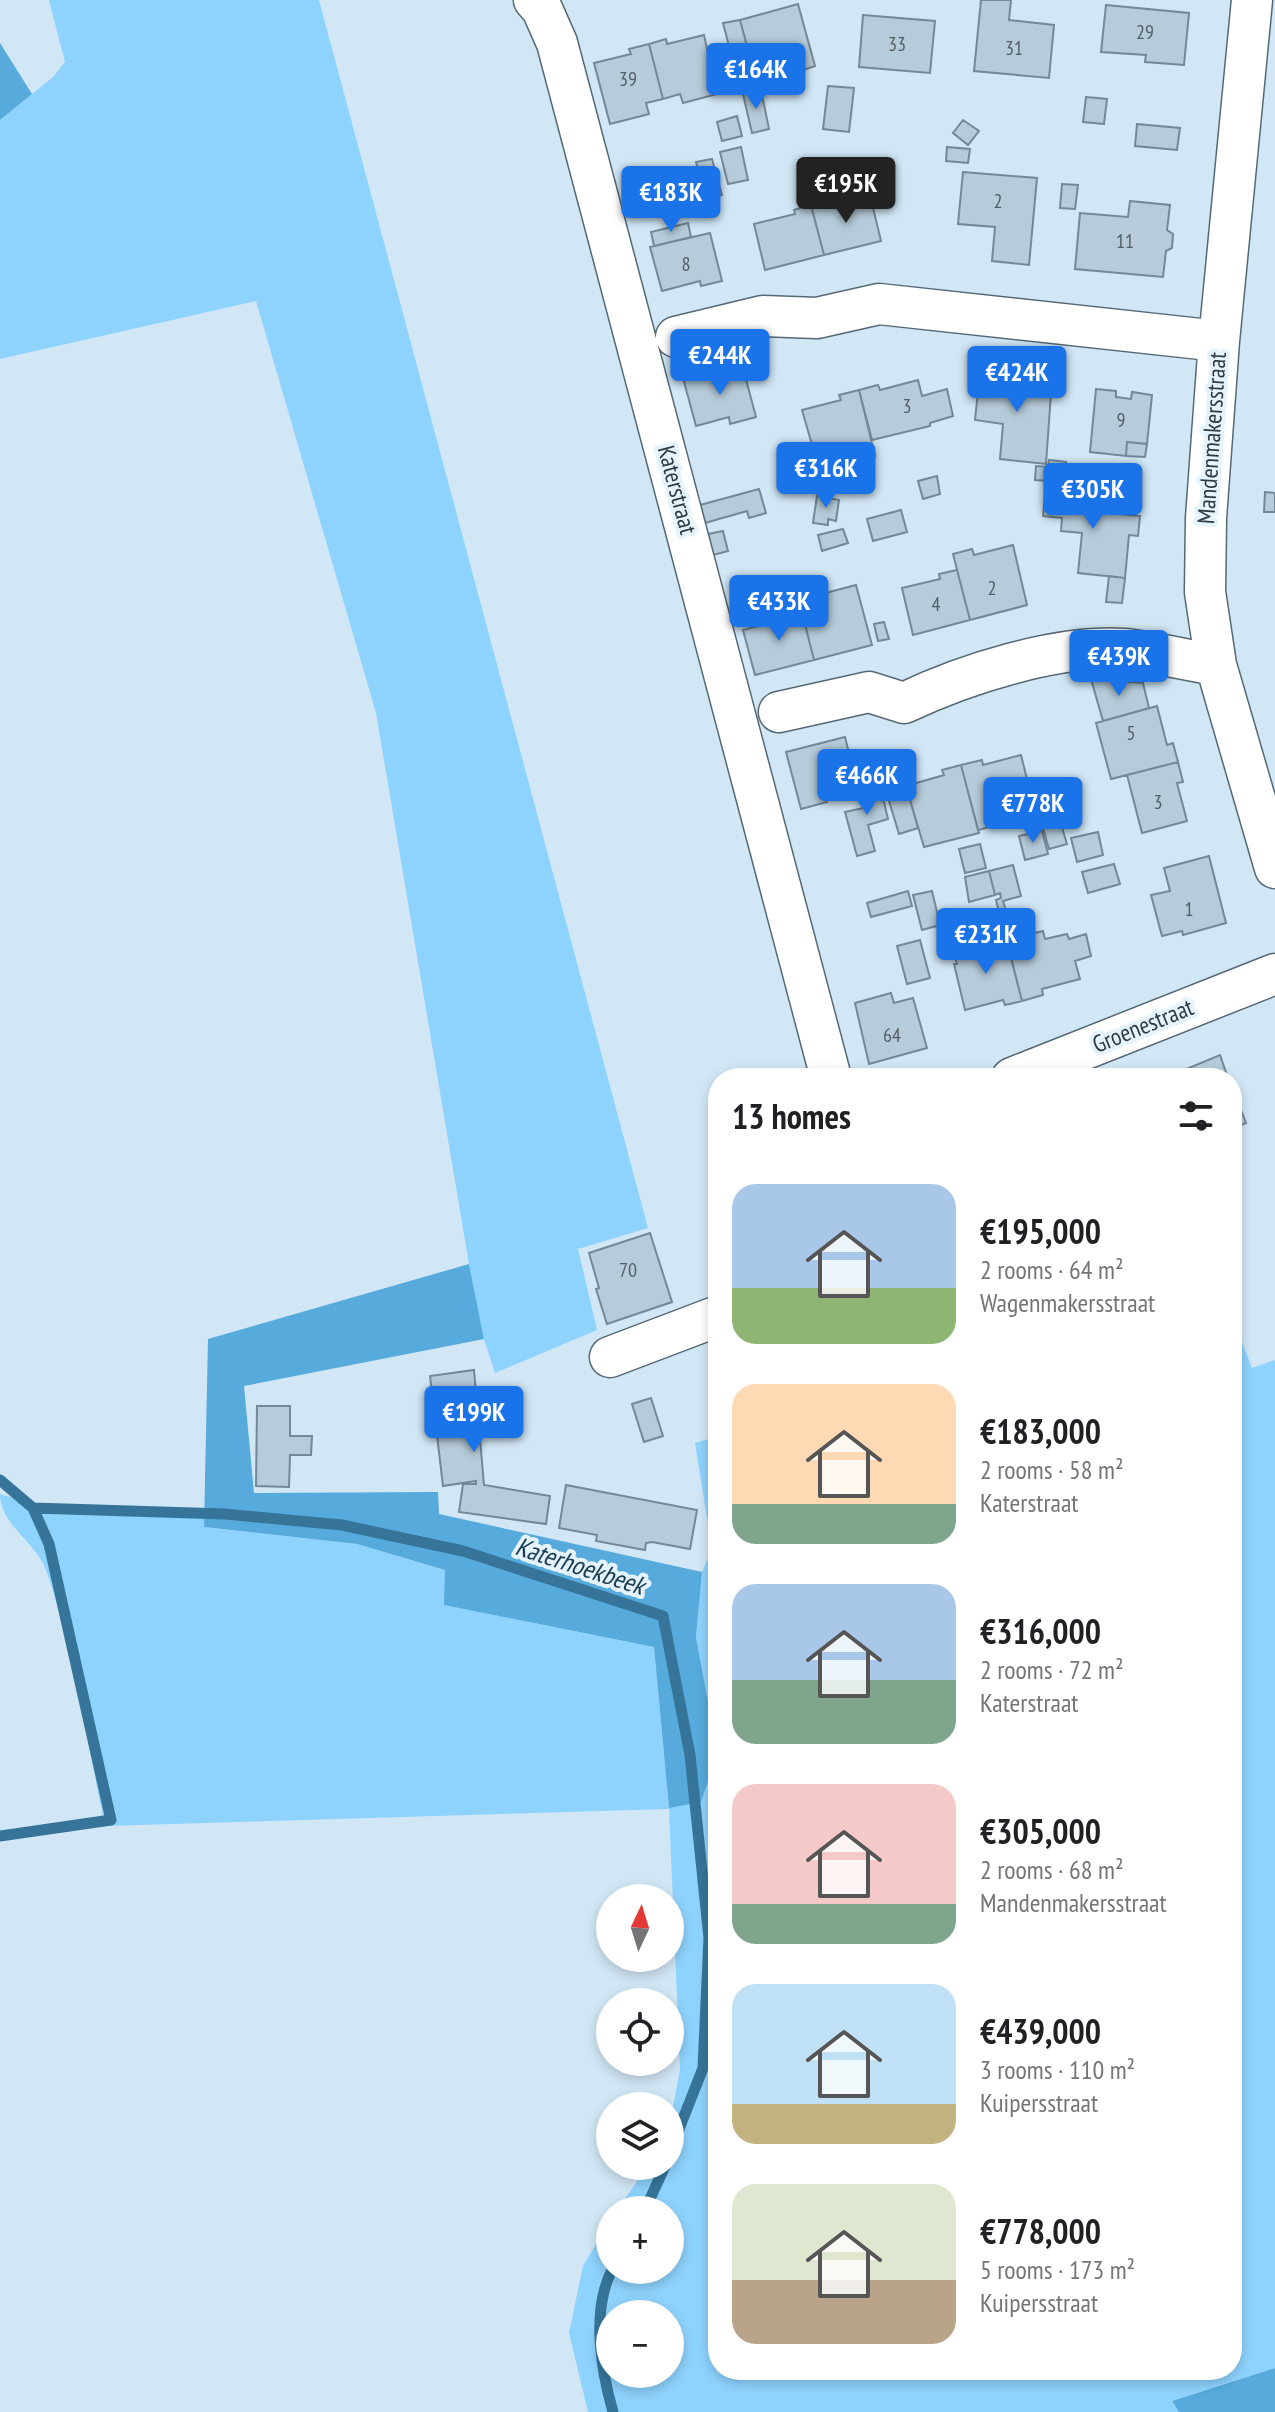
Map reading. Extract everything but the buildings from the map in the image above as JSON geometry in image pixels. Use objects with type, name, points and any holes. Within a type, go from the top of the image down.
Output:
[{"type":"street","name":"Katerstraat","points":[[534,0],[542,9],[557,43],[828,1068]]},
{"type":"street","name":"Mandenmakersstraat","points":[[1252,0],[1219,341],[1206,518],[1205,577],[1216,665],[1275,868]]},
{"type":"street","points":[[676,337],[763,316],[817,318],[879,304],[1219,341]]},
{"type":"street","points":[[779,712],[869,692],[904,703],[949,682],[1074,650],[1125,649],[1216,665]]},
{"type":"street","name":"Groenestraat","points":[[1037,1068],[1275,974]]},
{"type":"street","points":[[610,1357],[708,1320]]},
{"type":"shaded area","points":[[49,0],[319,0],[648,1228],[578,1249],[597,1330],[495,1373],[484,1339],[469,1264],[376,713],[256,301],[0,359],[0,120],[53,77],[65,62]]},
{"type":"shaded area","points":[[0,43],[32,94],[0,120]]},
{"type":"shaded area","points":[[469,1264],[484,1339],[244,1386],[254,1493],[438,1492],[439,1514],[702,1572],[696,1637],[708,1702],[708,1781],[701,1802],[669,1808],[654,1647],[444,1605],[445,1570],[357,1544],[204,1527],[208,1339]]},
{"type":"shaded area","points":[[1242,1342],[1252,1368],[1275,1360],[1275,2368],[1242,2379]]},
{"type":"shaded area","points":[[708,1439],[708,1524],[695,1443]]},
{"type":"shaded area","points":[[0,1494],[41,1506],[204,1511],[204,1527],[357,1544],[445,1570],[445,1605],[654,1647],[669,1808],[708,1756],[708,2380],[1238,2380],[1172,2401],[1179,2412],[588,2412],[569,2333],[583,2266],[596,2244],[596,2284],[684,2284],[684,2196],[627,2196],[638,2180],[684,2180],[684,2092],[676,2092],[679,2076],[684,2076],[684,1988],[677,1988],[676,1972],[684,1972],[684,1884],[672,1884],[669,1809],[105,1826],[73,1665],[56,1601],[41,1560],[6,1515]]},
{"type":"shaded area","points":[[708,1558],[708,1702],[696,1637],[702,1572]]},
{"type":"shaded area","points":[[1275,2368],[1275,2412],[1179,2412],[1172,2401],[1242,2380]]},
{"type":"waterway","name":"Katerhoekbeek","points":[[0,1480],[33,1508],[225,1514],[342,1525],[463,1551],[663,1616],[690,1755],[708,1928]]},
{"type":"waterway","points":[[0,1836],[111,1820],[49,1544],[33,1508]]},
{"type":"waterway","name":"Katerhoekbeek","points":[[684,2116],[703,2068],[708,1960]]},
{"type":"waterway","name":"Katerhoekbeek","points":[[651,2196],[659,2180]]},
{"type":"waterway","name":"Katerhoekbeek","points":[[607,2284],[602,2303],[600,2340],[613,2412]]}]
